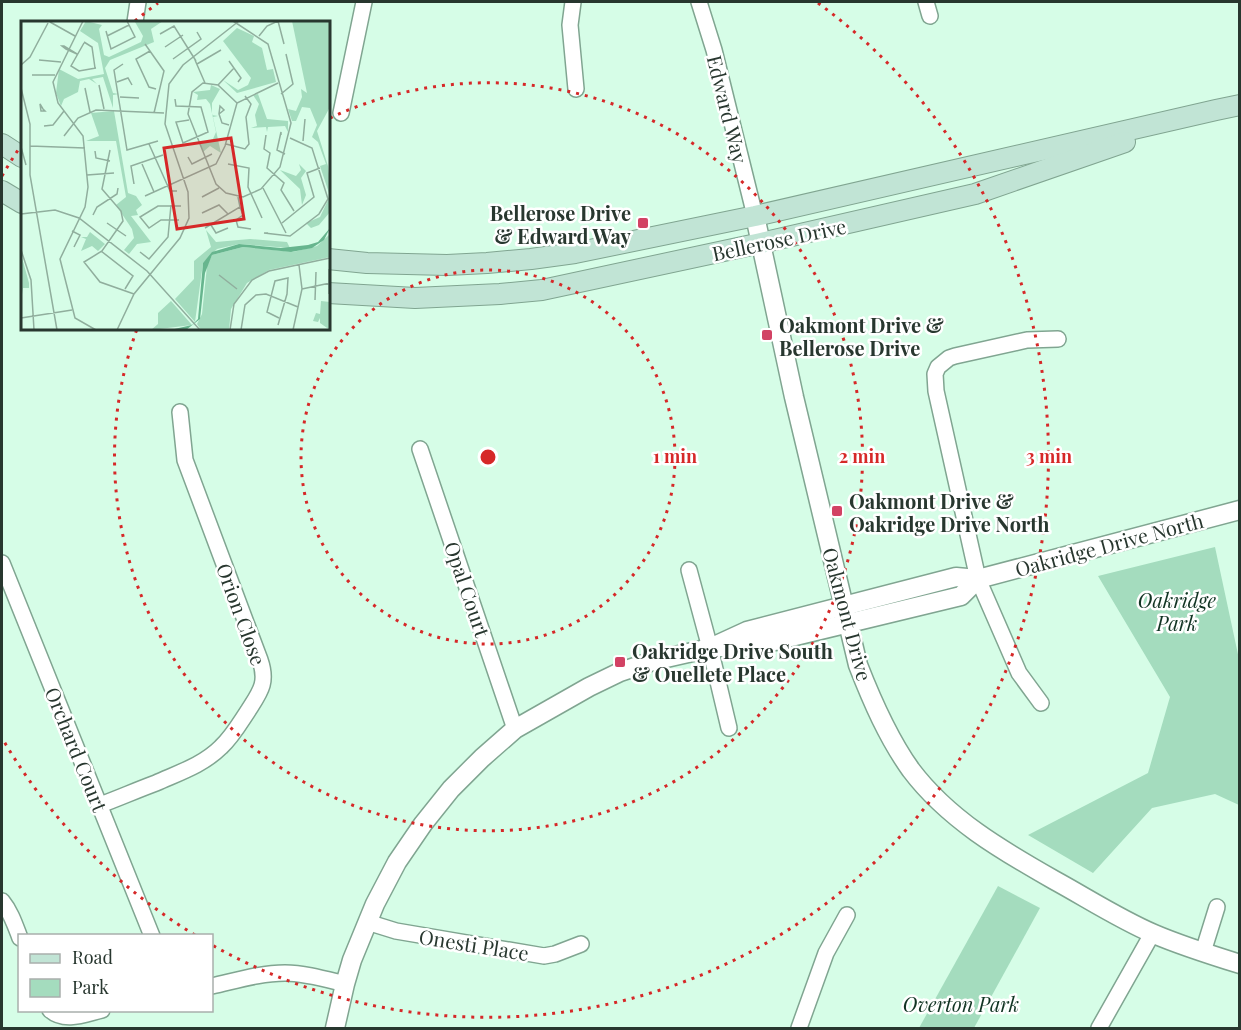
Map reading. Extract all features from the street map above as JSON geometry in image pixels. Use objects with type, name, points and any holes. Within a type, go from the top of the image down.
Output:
[{"type":"main road","name":"Bellerose Drive","points":[[330,259],[407,265],[487,263],[575,253],[754,216],[1239,105]]},
{"type":"main road","name":"Bellerose Drive","points":[[330,293],[426,298],[542,290],[975,194],[1216,110]]},
{"type":"main road","points":[[2,144],[21,156]]},
{"type":"main road","points":[[2,191],[21,202]]},
{"type":"street","points":[[135,21],[138,2]]},
{"type":"street","points":[[342,112],[364,2]]},
{"type":"street","points":[[573,2],[570,25],[576,89]]},
{"type":"street","name":"Edward Way","points":[[699,2],[714,50],[754,216]]},
{"type":"street","name":"Oakmont Drive","points":[[754,216],[794,397],[858,665],[890,735],[911,770],[934,797],[964,823],[1008,854],[1130,923],[1239,964]]},
{"type":"street","points":[[1041,703],[1018,673],[978,579],[936,391],[935,374],[943,362],[960,355],[1027,340],[1058,339]]},
{"type":"street","name":"Orion Close","points":[[100,805],[177,774],[219,749],[233,733],[260,692],[264,679],[263,668],[185,460],[180,412]]},
{"type":"street","name":"Opal Court","points":[[420,449],[515,729]]},
{"type":"street","name":"Oakridge Drive North","points":[[335,1029],[345,984],[367,922],[397,862],[451,789],[515,729],[620,672],[710,648],[747,631],[847,614],[956,577],[978,579],[1239,510]]},
{"type":"street","name":"Orchard Court","points":[[2,563],[151,934]]},
{"type":"street","points":[[689,570],[729,728]]},
{"type":"street","points":[[2,901],[11,915],[18,934]]},
{"type":"street","points":[[1203,952],[1217,907]]},
{"type":"street","points":[[799,1029],[826,953],[847,915]]},
{"type":"street","name":"Onesti Place","points":[[367,922],[396,931],[543,956],[581,944]]},
{"type":"street","points":[[1099,1029],[1152,933]]},
{"type":"street","points":[[213,986],[286,973],[308,975],[345,984]]},
{"type":"street","points":[[52,1012],[67,1018],[97,1012]]},
{"type":"green space","name":"Oakridge Park","points":[[1215,547],[1239,659],[1239,805],[1215,794],[1152,808],[1093,873],[1028,835],[1148,773],[1170,697],[1098,576]]},
{"type":"green space","name":"Overton Park","points":[[998,886],[1040,908],[974,1028],[919,1028]]},
{"type":"place","name":"Bellerose Drive & Edward Way","points":[[643,223]]},
{"type":"place","name":"Oakmont Drive & Bellerose Drive","points":[[767,335]]},
{"type":"place","name":"Oakmont Drive & Oakridge Drive North","points":[[837,511]]},
{"type":"place","name":"Oakridge Drive South & Ouellete Place","points":[[620,662]]}]
